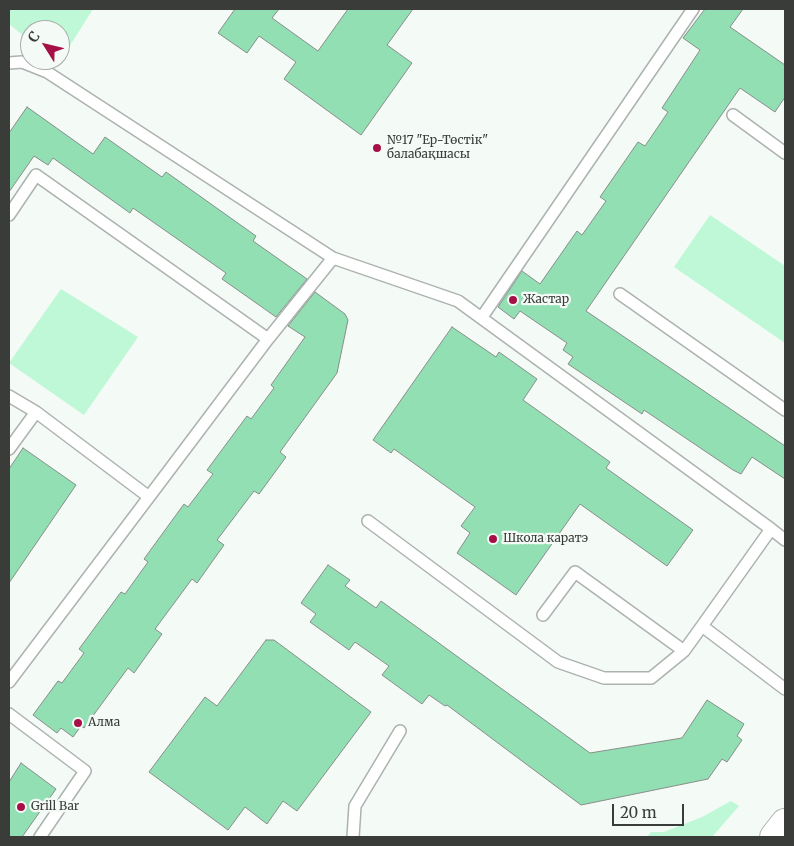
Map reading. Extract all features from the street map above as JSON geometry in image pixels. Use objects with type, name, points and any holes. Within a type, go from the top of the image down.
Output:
[{"type":"main road","points":[[774,837],[785,823]]},
{"type":"lane","points":[[482,317],[693,9]]},
{"type":"lane","points":[[9,63],[22,62],[47,72],[333,258],[458,301],[785,540]]},
{"type":"lane","points":[[733,115],[785,153]]},
{"type":"lane","points":[[9,215],[36,174],[268,339]]},
{"type":"lane","points":[[9,682],[268,339],[333,258]]},
{"type":"lane","points":[[620,294],[785,410]]},
{"type":"lane","points":[[9,396],[36,412],[149,498]]},
{"type":"lane","points":[[9,449],[36,412]]},
{"type":"lane","points":[[368,521],[558,662],[604,678],[651,678],[684,651],[771,530]]},
{"type":"lane","points":[[543,615],[575,572],[684,651]]},
{"type":"lane","points":[[702,626],[785,690]]},
{"type":"lane","points":[[9,714],[85,771],[40,837]]},
{"type":"lane","points":[[353,837],[355,806],[400,731]]},
{"type":"green space","points":[[9,9],[93,9],[70,46],[70,20],[20,20],[20,33],[9,24]]},
{"type":"green space","points":[[710,215],[785,266],[785,343],[674,267]]},
{"type":"green space","points":[[61,289],[138,337],[84,415],[9,363]]},
{"type":"green space","points":[[731,801],[739,806],[712,837],[647,837],[651,832],[664,832],[702,817]]},
{"type":"building","points":[[235,9],[279,9],[272,18],[318,51],[348,9],[413,9],[387,45],[412,63],[361,135],[284,79],[296,62],[259,36],[247,53],[218,33]]},
{"type":"building","points":[[705,9],[743,9],[730,27],[785,65],[785,97],[775,112],[740,88],[586,311],[785,446],[785,479],[752,457],[741,474],[733,470],[644,410],[642,414],[568,364],[573,357],[563,350],[567,343],[520,311],[514,319],[498,307],[522,271],[540,284],[577,231],[582,235],[606,201],[600,197],[638,142],[645,146],[668,112],[662,108],[700,50],[683,38]]},
{"type":"building","points":[[27,107],[93,154],[105,137],[162,177],[166,172],[256,236],[253,241],[307,279],[276,317],[222,279],[226,273],[133,208],[130,213],[53,158],[48,165],[34,156],[9,192],[9,133]]},
{"type":"building","points":[[315,292],[345,314],[348,320],[337,373],[280,452],[286,457],[259,494],[254,491],[217,540],[224,545],[197,583],[192,579],[155,629],[162,634],[134,673],[128,668],[84,728],[81,726],[73,737],[61,728],[57,733],[33,715],[58,681],[62,683],[84,653],[79,649],[121,592],[125,594],[148,562],[144,559],[184,504],[188,507],[213,474],[207,470],[247,416],[251,419],[274,388],[271,385],[305,337],[288,326]]},
{"type":"building","points":[[452,327],[496,357],[499,352],[537,379],[523,400],[610,462],[606,468],[693,530],[667,566],[580,504],[516,595],[457,553],[470,533],[461,526],[475,507],[394,449],[391,453],[373,440]]},
{"type":"building","points":[[23,448],[76,485],[9,583],[9,469]]},
{"type":"building","points":[[328,565],[350,580],[345,586],[376,608],[381,601],[590,753],[682,738],[707,700],[744,724],[737,736],[742,740],[727,762],[722,759],[708,779],[581,805],[447,705],[445,706],[429,695],[422,704],[382,675],[389,666],[355,642],[349,650],[310,622],[316,614],[301,603]]},
{"type":"building","points":[[266,640],[274,640],[371,712],[297,811],[283,801],[267,824],[245,807],[228,830],[149,772],[205,697],[217,706]]},
{"type":"building","points":[[21,763],[56,789],[22,837],[9,837],[9,782]]},
{"type":"place","name":"№17 \"Ер-Төстік\" балабақшасы","points":[[377,148]]},
{"type":"place","name":"Жастар","points":[[513,300]]},
{"type":"place","name":"Школа каратэ","points":[[493,539]]},
{"type":"place","name":"Алма","points":[[78,723]]},
{"type":"place","name":"Grill Bar","points":[[21,807]]}]
